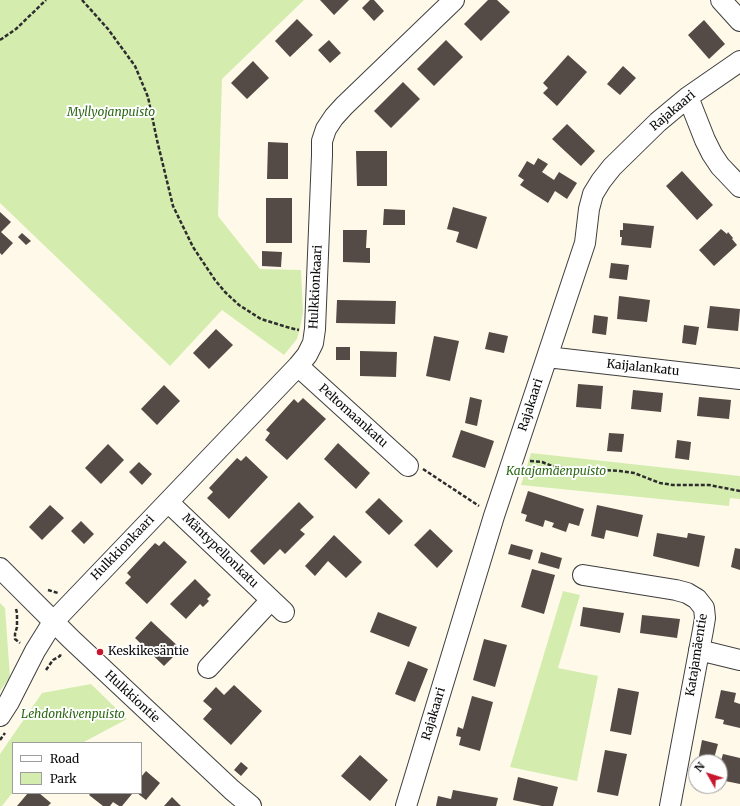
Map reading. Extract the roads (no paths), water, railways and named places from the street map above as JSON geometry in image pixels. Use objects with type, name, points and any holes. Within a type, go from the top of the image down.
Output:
[{"type":"street","name":"Hulkkionkaari","points":[[53,622],[307,355],[313,343],[315,329],[322,141],[326,128],[344,106],[454,0]]},
{"type":"street","points":[[721,0],[740,21]]},
{"type":"street","name":"Rajakaari","points":[[406,806],[494,516],[585,242],[589,208],[593,194],[612,167],[658,122],[688,97],[740,61]]},
{"type":"street","points":[[688,97],[712,154],[720,166],[740,187]]},
{"type":"street","name":"Kaijalankatu","points":[[547,357],[740,379]]},
{"type":"street","name":"Peltomaankatu","points":[[298,366],[408,466]]},
{"type":"street","name":"Mäntypellonkatu","points":[[168,502],[278,606],[208,668]]},
{"type":"street","name":"Hulkkiontie","points":[[0,568],[19,604],[53,622],[232,790],[251,806]]},
{"type":"street","name":"Katajamäentie","points":[[582,575],[676,590],[687,593],[697,599],[704,608],[705,618],[670,806]]},
{"type":"street","points":[[0,716],[53,622]]},
{"type":"street","points":[[699,650],[740,660]]},
{"type":"place","name":"Keskikesäntie","points":[[100,652]]},
{"type":"park label","name":"Myllyojanpuisto","points":[[111,113]]},
{"type":"park label","name":"Katajamäenpuisto","points":[[556,472]]},
{"type":"park label","name":"Lehdonkivenpuisto","points":[[73,715]]}]
